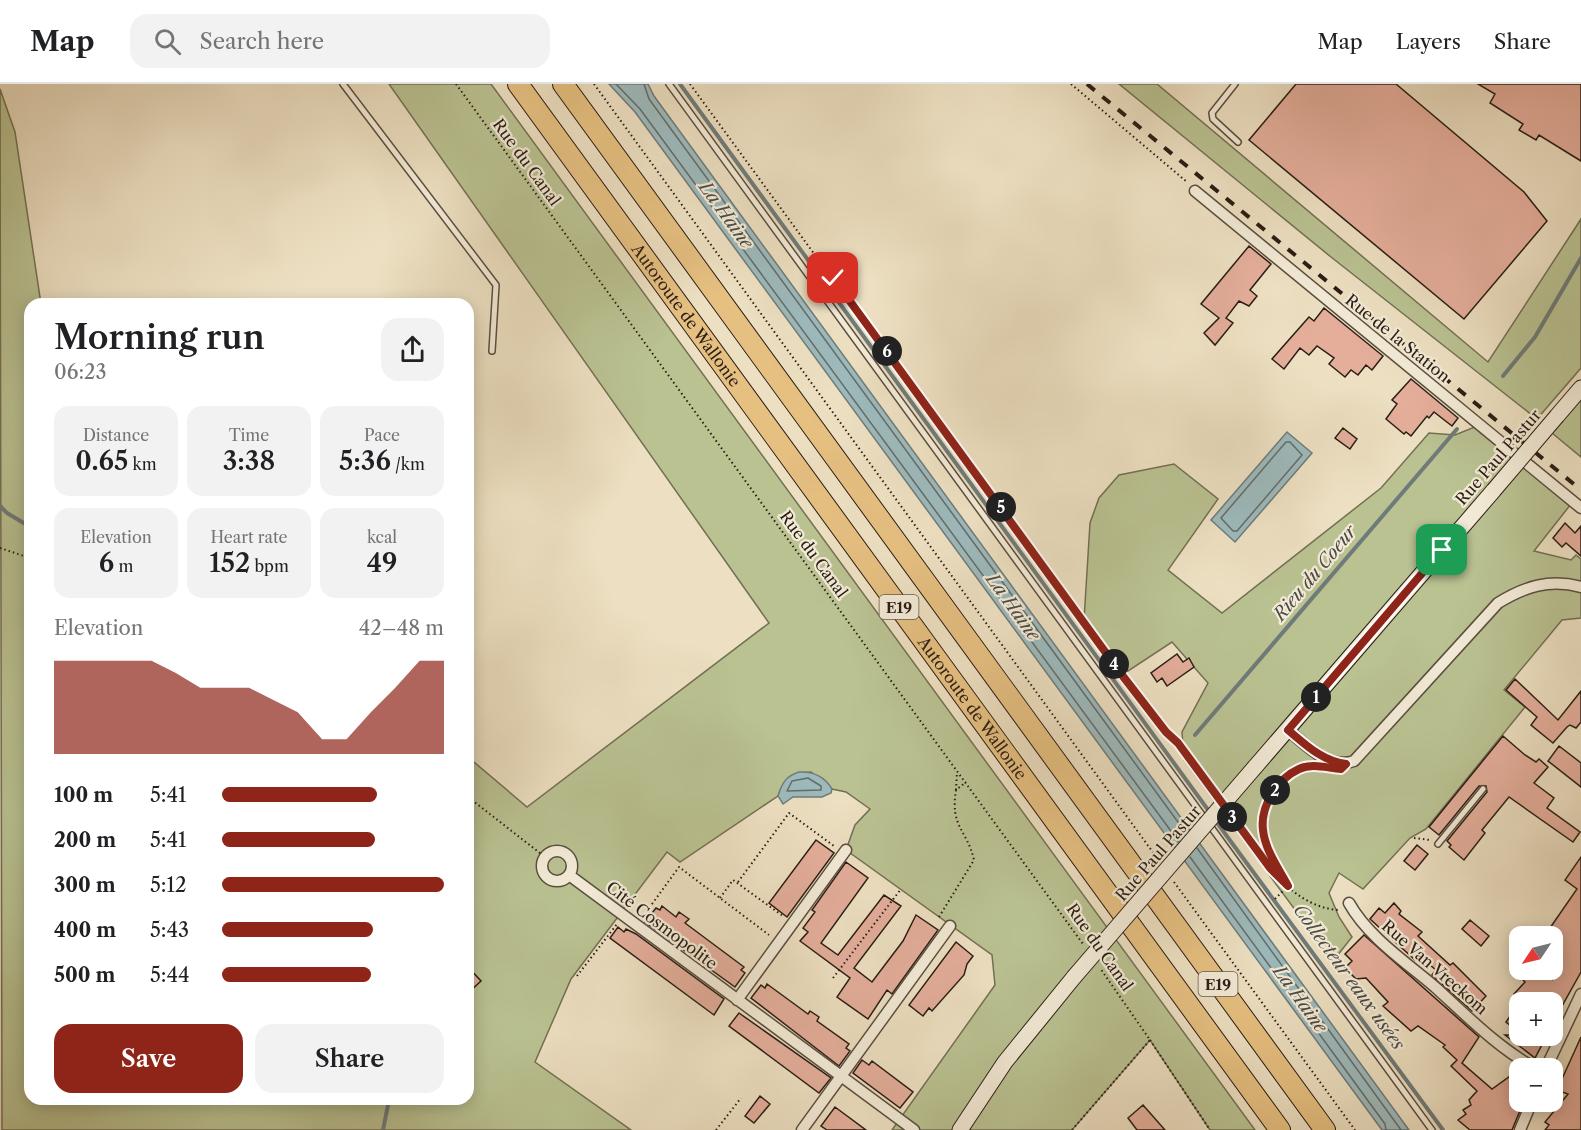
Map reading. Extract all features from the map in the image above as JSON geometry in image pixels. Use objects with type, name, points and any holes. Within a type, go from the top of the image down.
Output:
[{"type":"highway","name":"Autoroute de Wallonie","points":[[518,84],[1280,1130]]},
{"type":"highway","name":"E19","points":[[562,84],[1325,1130]]},
{"type":"main road","name":"Rue Paul Pastur","points":[[960,1129],[1005,1062],[1074,977],[1581,388]]},
{"type":"street","name":"Rue de la Station","points":[[1195,191],[1581,508]]},
{"type":"street","points":[[1288,730],[1326,758],[1346,764],[1354,761],[1498,603],[1523,588],[1569,583],[1581,587]]},
{"type":"street","points":[[552,851],[566,854],[572,861],[569,875],[556,881],[547,876],[542,867],[545,857],[552,851]]},
{"type":"street","points":[[737,1000],[845,851]]},
{"type":"street","name":"Cité Cosmopolite","points":[[569,875],[914,1130]]},
{"type":"street","name":"Rue Van Vreckom","points":[[1349,903],[1358,919],[1499,1043],[1521,1058]]},
{"type":"street","points":[[802,1130],[950,926]]},
{"type":"street","points":[[1551,1058],[1581,994]]},
{"type":"street","points":[[1520,1130],[1527,1112]]},
{"type":"lane","points":[[343,84],[496,285],[492,351]]},
{"type":"lane","points":[[669,84],[1432,1130]]},
{"type":"lane","points":[[1235,84],[1212,113],[1213,119],[1238,142]]},
{"type":"lane","points":[[1438,844],[1483,789]]},
{"type":"path","name":"Rue du Canal","points":[[456,84],[1083,945]]},
{"type":"path","points":[[594,84],[1157,859]]},
{"type":"path","points":[[690,84],[1122,675],[1166,732],[1178,743],[1217,796]]},
{"type":"path","points":[[1071,84],[1180,174],[1195,191]]},
{"type":"path","points":[[0,548],[24,556]]},
{"type":"path","points":[[1288,886],[1270,852],[1263,830],[1265,809],[1272,793],[1285,779],[1299,769],[1323,767]]},
{"type":"path","points":[[939,917],[974,860],[955,821],[957,770]]},
{"type":"path","points":[[956,790],[966,782]]},
{"type":"path","points":[[474,802],[545,857]]},
{"type":"path","points":[[738,882],[789,813],[845,851]]},
{"type":"path","points":[[1230,814],[1270,868],[1288,886],[1308,902],[1330,910],[1345,910],[1358,919]]},
{"type":"path","points":[[1414,838],[1431,840],[1438,844]]},
{"type":"path","points":[[637,925],[679,867],[778,942]]},
{"type":"path","points":[[1172,878],[1354,1130]]},
{"type":"path","points":[[720,898],[734,880],[793,923]]},
{"type":"path","points":[[1268,906],[1288,886]]},
{"type":"path","points":[[833,978],[901,889]]},
{"type":"path","points":[[577,976],[624,915]]},
{"type":"path","name":"Rue du Canal","points":[[1096,964],[1210,1130]]},
{"type":"path","points":[[1072,1130],[1150,1040]]},
{"type":"path","points":[[716,1130],[741,1098]]},
{"type":"green space","points":[[389,84],[491,84],[1255,1130],[1210,1130],[1150,1040],[1072,1130],[892,1130],[995,985],[992,955],[846,850],[855,825],[870,809],[846,792],[832,789],[811,772],[790,778],[778,796],[680,862],[667,852],[571,979],[535,1062],[631,1130],[2,1130],[0,89],[15,132],[40,298],[24,298],[24,1105],[474,1105],[474,762],[527,807],[769,623]]},
{"type":"green space","points":[[1119,84],[1157,84],[1488,362],[1581,219],[1581,368],[1537,419],[1331,257]]},
{"type":"green space","points":[[1581,398],[1581,457],[1552,433]]},
{"type":"green space","points":[[1477,426],[1571,504],[1534,551],[1571,560],[1576,555],[1581,559],[1581,618],[1562,620],[1504,690],[1525,707],[1426,829],[1410,838],[1363,889],[1339,873],[1329,893],[1339,917],[1352,937],[1333,961],[1184,760],[1182,732],[1208,683],[1172,642],[1122,675],[1084,620],[1090,523],[1099,498],[1119,475],[1174,464],[1218,499],[1168,570],[1222,613],[1381,488],[1429,433],[1455,435]]},
{"type":"water","name":"La Haine","points":[[609,84],[648,84],[654,96],[1409,1130],[1382,1130],[635,112]]},
{"type":"water","points":[[1287,432],[1312,453],[1235,542],[1211,520]]},
{"type":"water","points":[[799,772],[822,778],[832,789],[831,793],[822,797],[793,797],[783,804],[778,796],[781,787],[788,778]]},
{"type":"building","points":[[1296,84],[1396,84],[1524,192],[1547,221],[1464,319],[1249,140]]},
{"type":"building","points":[[1478,84],[1581,84],[1581,161],[1539,135],[1536,140],[1519,130],[1523,124],[1490,103],[1495,94]]},
{"type":"building","points":[[1249,246],[1271,264],[1250,290],[1257,296],[1249,306],[1239,301],[1226,318],[1233,323],[1215,345],[1204,333],[1219,318],[1201,304]]},
{"type":"building","points":[[1324,308],[1383,356],[1372,370],[1366,365],[1358,375],[1351,370],[1345,377],[1329,364],[1334,358],[1317,346],[1309,355],[1300,348],[1284,369],[1272,359],[1309,317],[1314,321]]},
{"type":"building","points":[[1411,379],[1458,418],[1452,426],[1434,412],[1429,418],[1427,416],[1411,436],[1406,432],[1404,434],[1386,419],[1397,404],[1392,400]]},
{"type":"building","points":[[1343,428],[1357,439],[1350,449],[1335,438]]},
{"type":"building","points":[[1565,523],[1575,533],[1581,526],[1581,556],[1566,543],[1562,547],[1553,538]]},
{"type":"building","points":[[1177,654],[1183,662],[1189,658],[1194,667],[1167,686],[1162,678],[1157,682],[1151,673]]},
{"type":"building","points":[[1515,679],[1558,720],[1581,691],[1581,722],[1576,728],[1570,725],[1567,727],[1553,743],[1531,725],[1537,717],[1506,690]]},
{"type":"building","points":[[1503,736],[1525,755],[1536,762],[1539,759],[1548,767],[1534,783],[1554,798],[1547,808],[1580,832],[1573,842],[1509,797],[1482,830],[1485,833],[1464,860],[1449,847],[1451,845],[1447,841],[1487,792],[1486,786],[1479,786],[1439,835],[1429,827]]},
{"type":"building","points":[[1559,746],[1581,763],[1581,787],[1548,761]]},
{"type":"building","points":[[816,840],[834,853],[787,917],[769,903]]},
{"type":"building","points":[[1417,845],[1428,854],[1415,870],[1404,861]]},
{"type":"building","points":[[1581,857],[1581,972],[1563,1004],[1563,992],[1516,992],[1525,982],[1523,980],[1563,980],[1563,926],[1551,926],[1577,889],[1565,880]]},
{"type":"building","points":[[846,862],[868,878],[821,943],[838,955],[884,895],[901,906],[854,968],[872,982],[903,941],[916,915],[938,930],[892,994],[887,990],[868,1019],[837,997],[850,978],[800,941],[808,932],[803,928],[815,912],[812,910]]},
{"type":"building","points":[[1394,903],[1401,911],[1399,914],[1422,932],[1418,936],[1450,965],[1453,963],[1486,996],[1472,1011],[1432,975],[1436,970],[1419,956],[1415,960],[1370,919],[1379,908],[1385,913]]},
{"type":"building","points":[[662,906],[676,917],[679,912],[689,919],[685,923],[744,967],[741,970],[745,973],[735,987],[645,922],[656,908],[660,910]]},
{"type":"building","points":[[1470,920],[1489,936],[1481,946],[1462,929]]},
{"type":"building","points":[[618,927],[624,932],[626,929],[636,934],[724,999],[714,1015],[610,938]]},
{"type":"building","points":[[1364,935],[1479,1037],[1462,1063],[1492,1089],[1509,1077],[1509,1112],[1519,1112],[1512,1130],[1470,1130],[1458,1120],[1466,1114],[1463,1110],[1471,1105],[1469,1100],[1477,1091],[1451,1066],[1457,1060],[1443,1047],[1445,1045],[1418,1026],[1411,1031],[1383,1006],[1388,1002],[1366,978],[1356,979],[1345,968],[1352,961],[1345,954]]},
{"type":"building","points":[[956,942],[973,956],[967,964],[964,975],[932,1011],[929,1008],[923,1016],[909,1005]]},
{"type":"building","points":[[474,973],[481,981],[474,987]]},
{"type":"building","points":[[767,984],[808,1014],[810,1011],[819,1017],[817,1021],[849,1044],[846,1048],[850,1051],[839,1066],[751,998],[761,985],[765,988]]},
{"type":"building","points":[[739,1013],[831,1078],[819,1093],[729,1026]]},
{"type":"building","points":[[1581,1037],[1581,1130],[1545,1130],[1549,1125],[1545,1122],[1553,1112],[1563,1112],[1563,1100],[1568,1094],[1563,1092],[1563,1077]]},
{"type":"building","points":[[1519,1046],[1541,1046],[1535,1058]]},
{"type":"building","points":[[862,1060],[869,1065],[872,1061],[913,1092],[900,1108],[853,1073]]},
{"type":"building","points":[[760,1096],[770,1104],[754,1123],[745,1116]]},
{"type":"building","points":[[1143,1105],[1165,1130],[1137,1130],[1128,1118]]},
{"type":"building","points":[[835,1107],[866,1130],[827,1130],[821,1126]]},
{"type":"waterway","name":"Collecteur eaux usées","points":[[680,84],[1211,814]]},
{"type":"waterway","name":"Rieu du Coeur","points":[[1503,376],[1535,337],[1581,258]]},
{"type":"waterway","name":"Rieu du Coeur","points":[[1195,735],[1457,429]]},
{"type":"waterway","points":[[0,506],[24,523]]},
{"type":"waterway","name":"Collecteur eaux usées","points":[[1215,820],[1443,1130]]},
{"type":"waterway","points":[[383,1130],[388,1105]]},
{"type":"railway","points":[[1087,84],[1581,490]]},
{"type":"route","points":[[833,278],[1122,675],[1166,732],[1178,743],[1270,868],[1288,886],[1270,852],[1263,830],[1265,809],[1272,793],[1285,779],[1299,769],[1317,766],[1341,769],[1346,764],[1336,763],[1315,752],[1288,730],[1442,550]]}]
